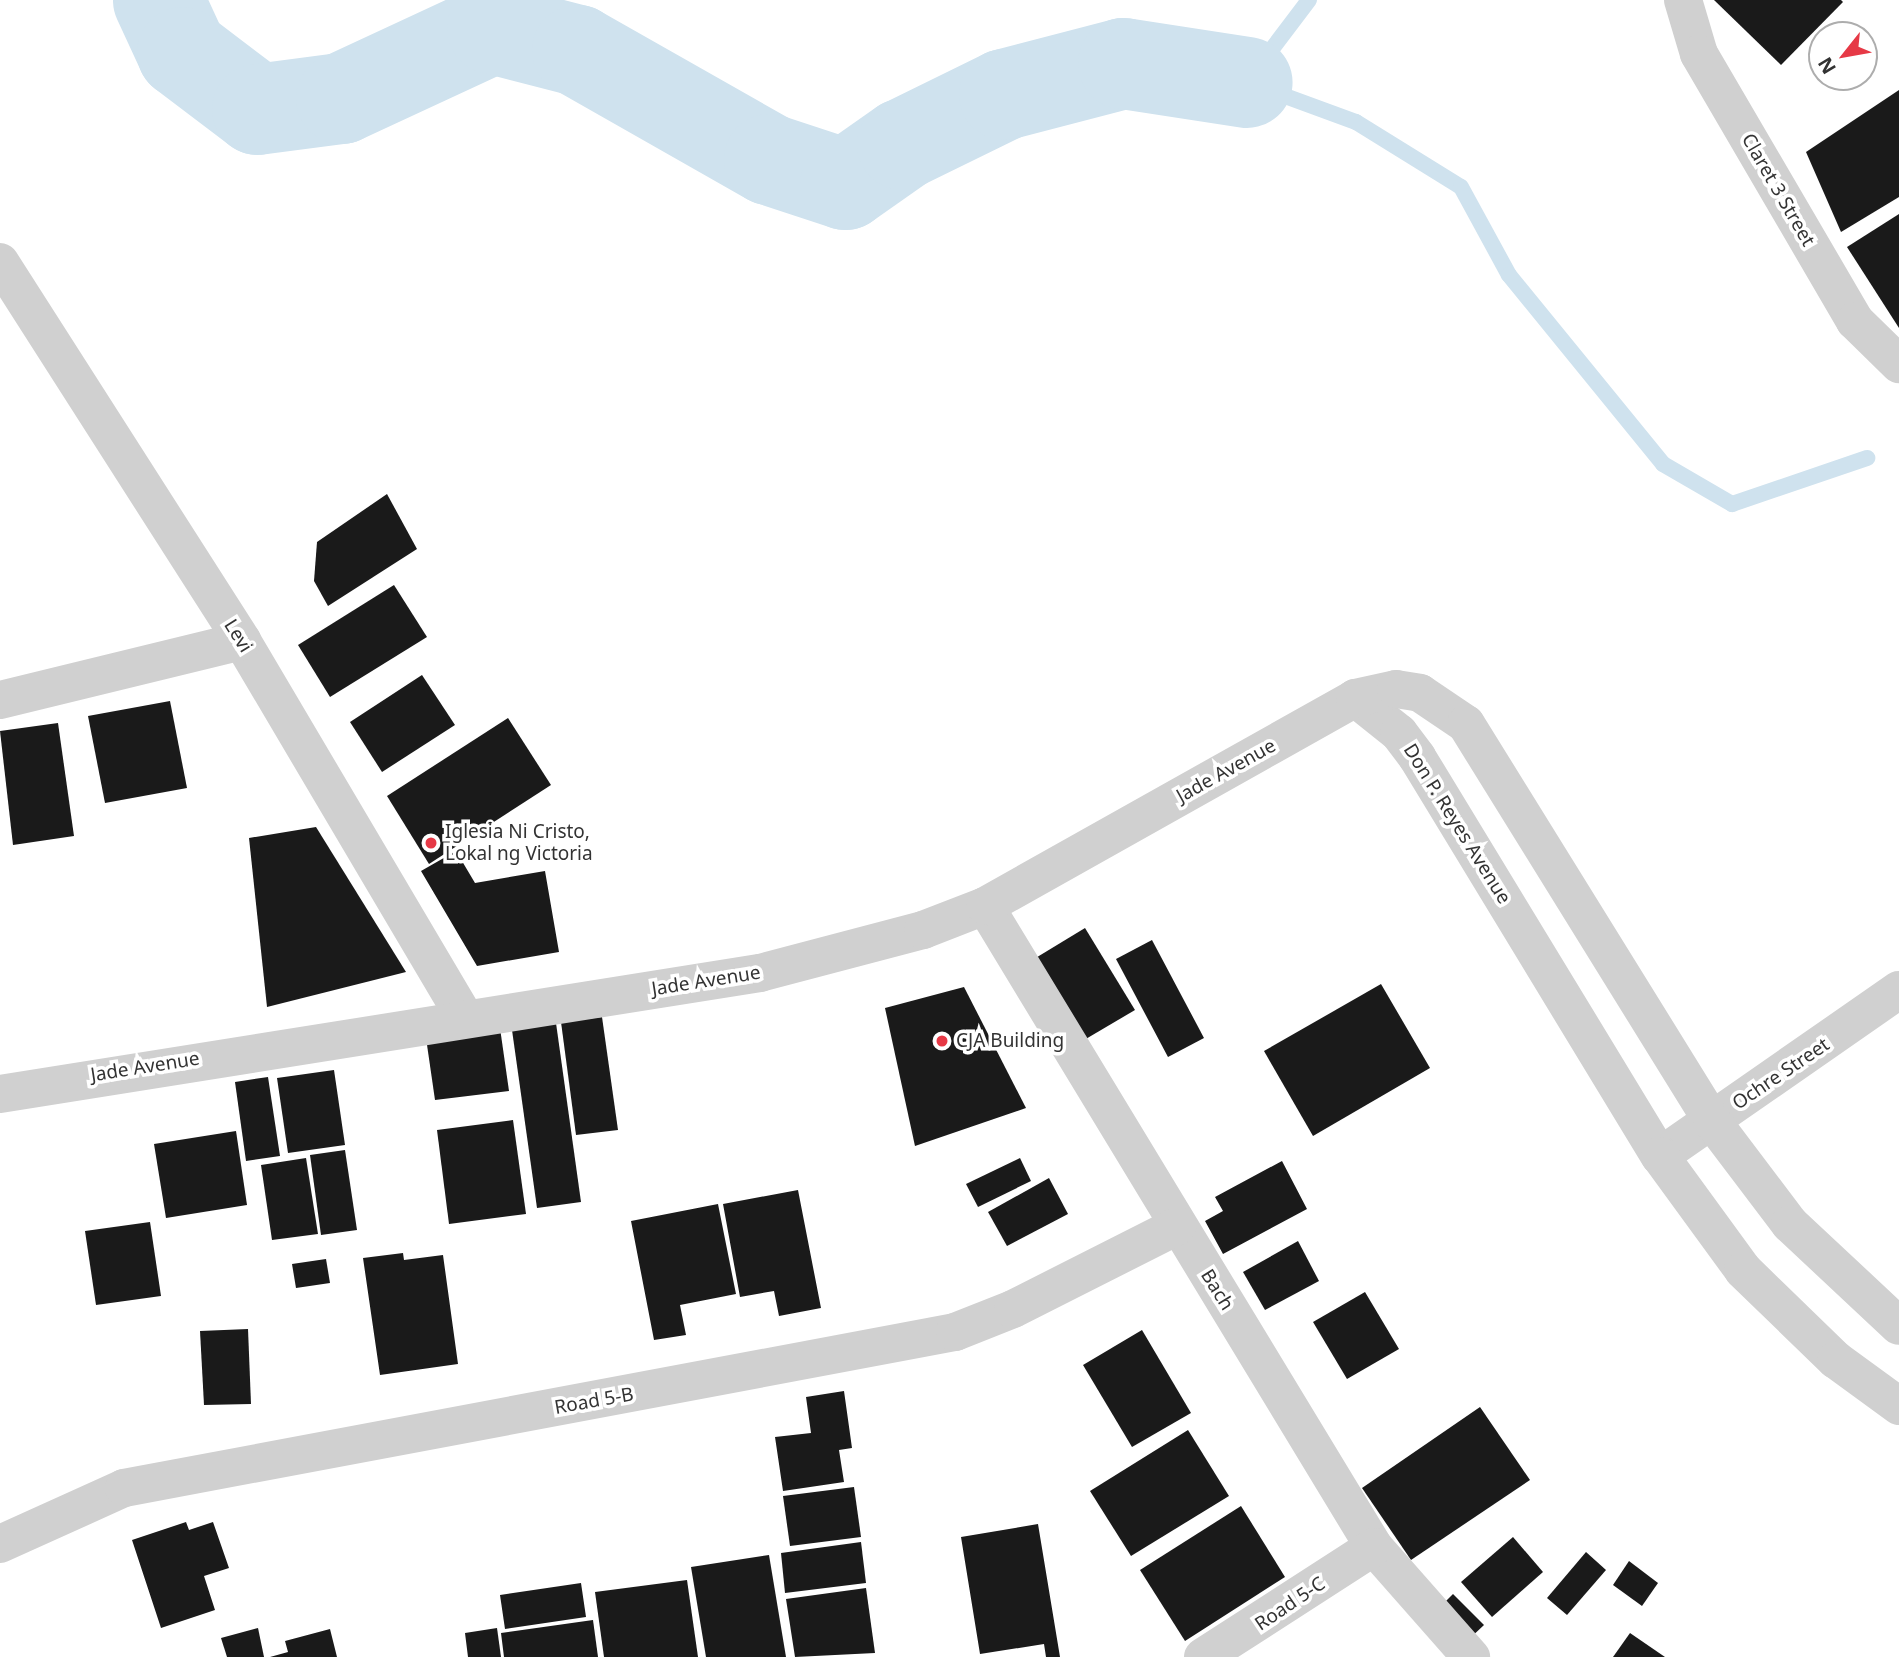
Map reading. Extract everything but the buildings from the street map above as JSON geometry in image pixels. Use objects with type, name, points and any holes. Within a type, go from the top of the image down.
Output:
[{"type":"street","name":"Claret 3 Street","points":[[1683,0],[1699,54],[1855,321],[1899,364]]},
{"type":"street","name":"Levi","points":[[0,262],[242,641],[464,1017]]},
{"type":"street","points":[[0,700],[242,641]]},
{"type":"street","points":[[1355,698],[1396,689],[1420,693],[1465,724],[1712,1121],[1790,1224],[1899,1326]]},
{"type":"street","name":"Jade Avenue","points":[[0,1094],[464,1017],[760,973],[923,930],[985,906],[1355,698]]},
{"type":"street","name":"Don P. Reyes Avenue","points":[[1355,698],[1399,733],[1417,757],[1660,1156],[1742,1270],[1836,1360],[1899,1406]]},
{"type":"street","name":"Bach","points":[[985,906],[1374,1547],[1471,1657]]},
{"type":"street","name":"Ochre Street","points":[[1660,1156],[1899,990]]},
{"type":"street","name":"Road 5-B","points":[[0,1544],[124,1488],[956,1332],[1013,1308],[1177,1226]]},
{"type":"street","name":"Road 5-C","points":[[1203,1657],[1374,1547]]},
{"type":"waterway","points":[[158,0],[182,52],[257,109],[341,98],[492,28],[577,50],[769,159],[845,184],[902,144],[1004,94],[1123,63],[1247,82]]},
{"type":"waterway","points":[[1309,0],[1247,82],[1356,122],[1461,187],[1509,275],[1663,464],[1732,504],[1867,458]]},
{"type":"place","name":"Iglesia Ni Cristo, Lokal ng Victoria","points":[[431,843]]},
{"type":"place","name":"CJA Building","points":[[942,1041]]}]
